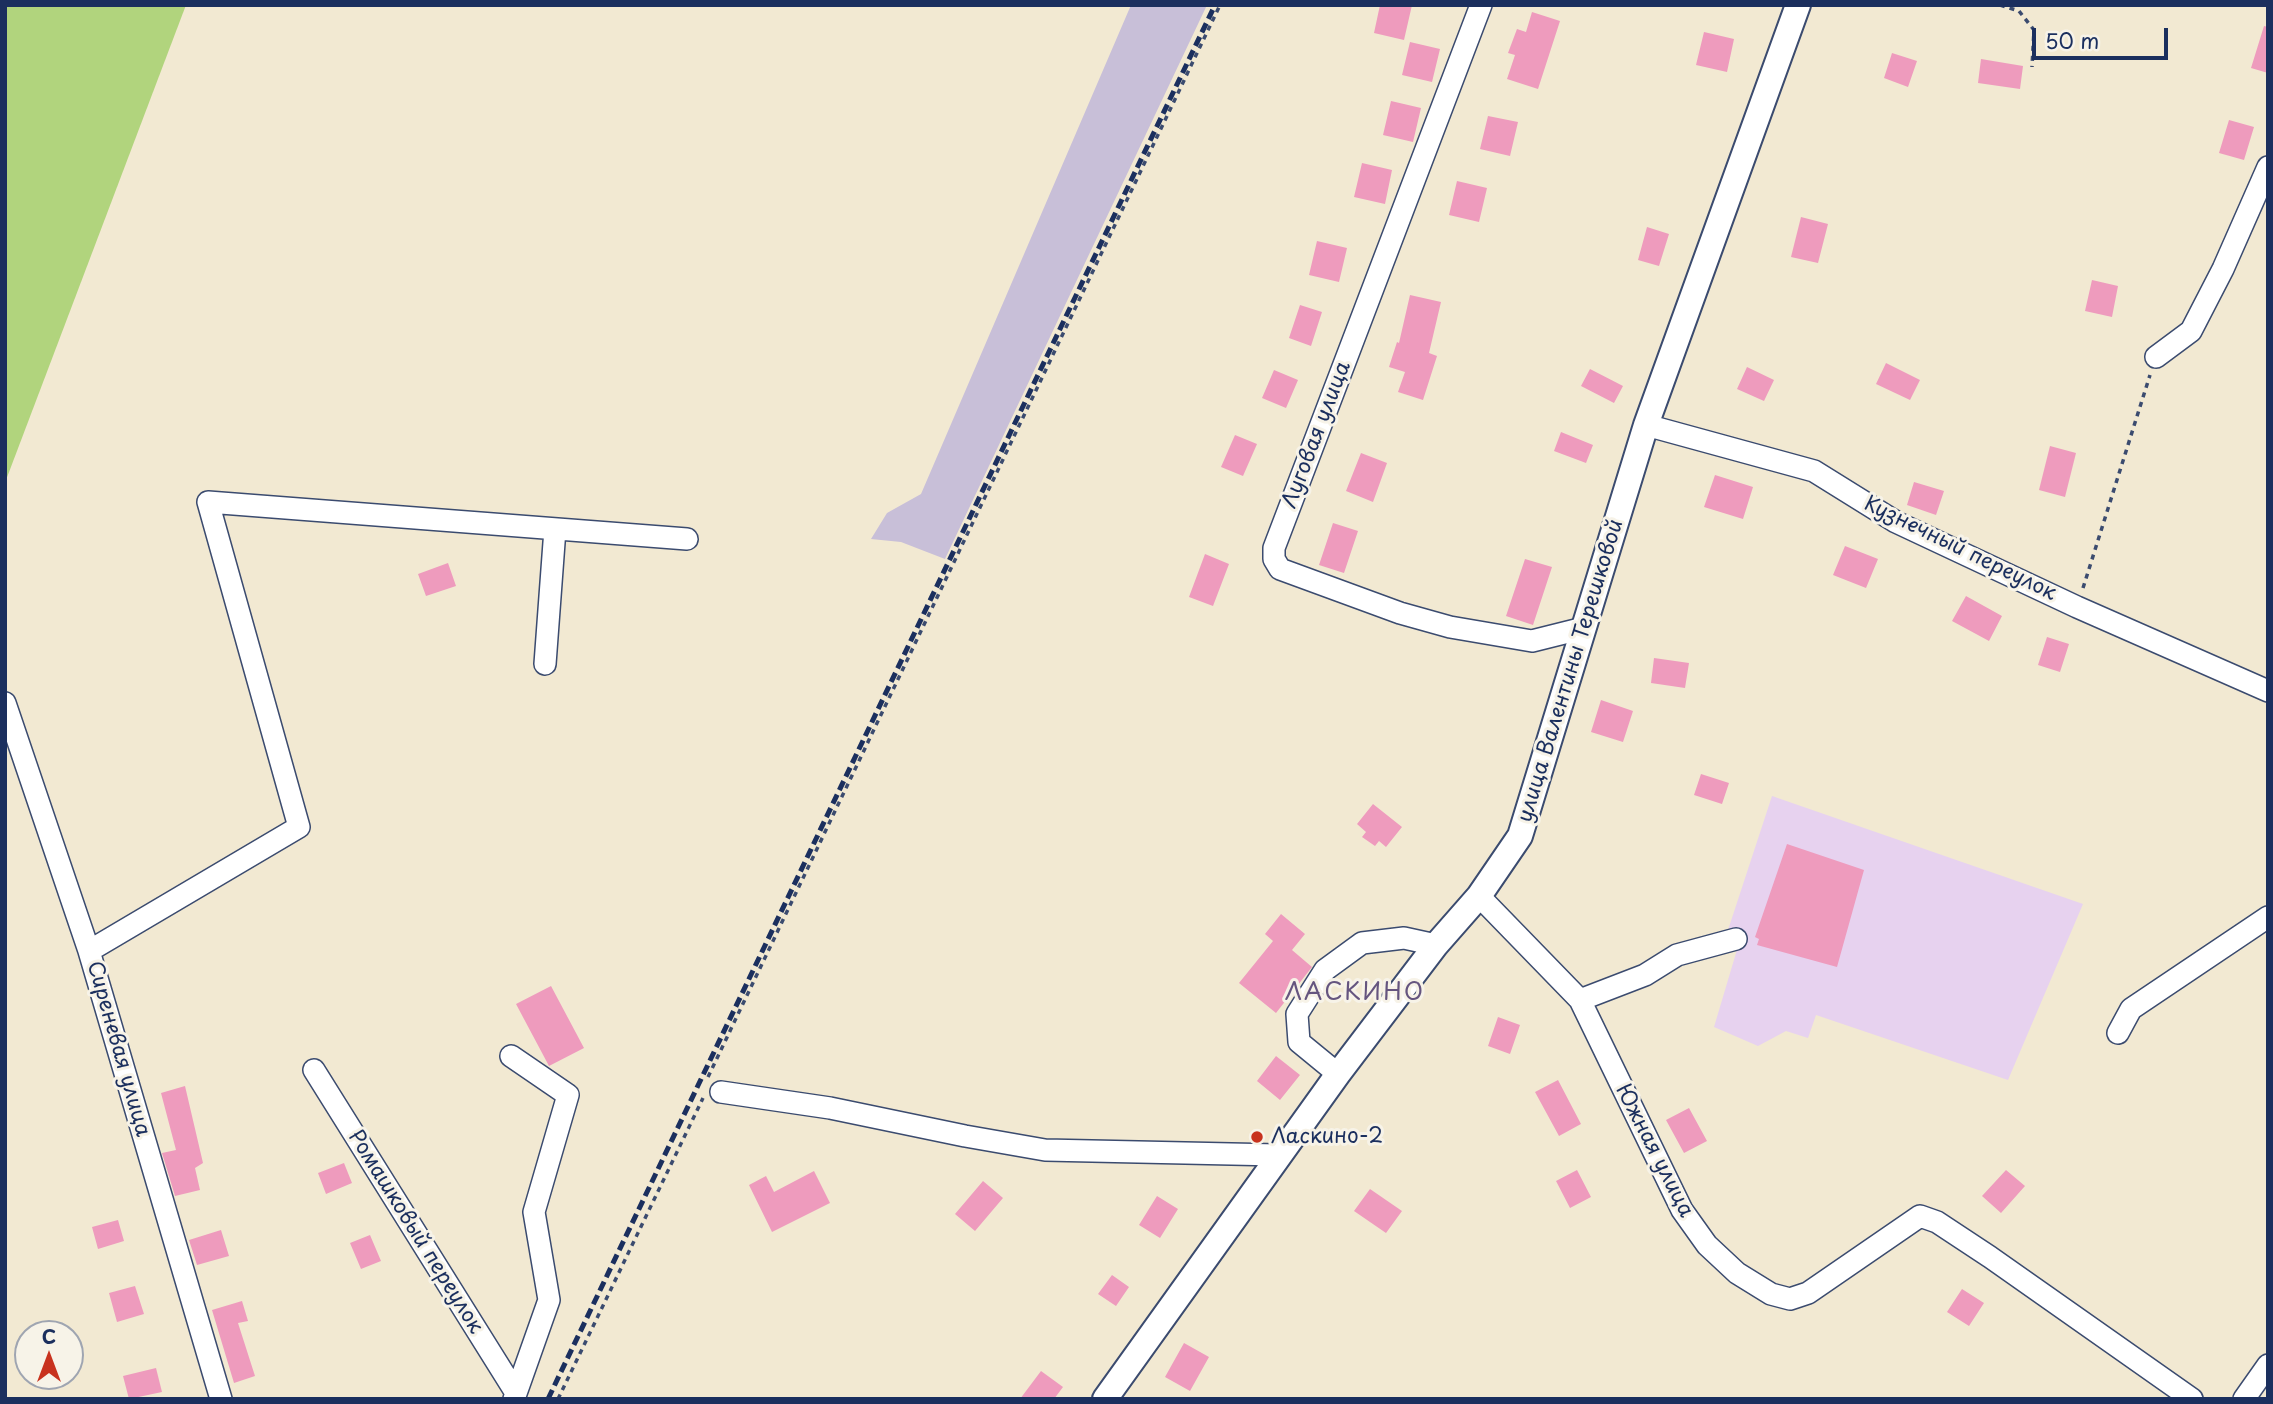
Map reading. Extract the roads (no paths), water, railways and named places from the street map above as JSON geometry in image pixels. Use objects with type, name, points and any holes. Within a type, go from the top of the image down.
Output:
[{"type":"street","name":"Луговая улица","points":[[1481,5],[1274,548],[1274,559],[1280,569],[1400,613],[1450,627],[1532,641],[1584,628]]},
{"type":"street","name":"улица Валентины Терешковой","points":[[1105,1399],[1278,1155],[1436,946],[1479,896],[1520,836],[1646,425],[1798,5]]},
{"type":"street","points":[[2156,357],[2191,331],[2223,269],[2268,167]]},
{"type":"street","name":"Кузнечный переулок","points":[[1646,425],[1814,471],[1896,522],[2077,607],[2268,691]]},
{"type":"street","points":[[89,951],[299,827],[208,502],[687,538]]},
{"type":"street","points":[[545,664],[555,528]]},
{"type":"street","name":"Сиреневая улица","points":[[5,703],[89,951],[220,1399]]},
{"type":"street","name":"Южная улица","points":[[1479,896],[1580,1000],[1682,1210],[1707,1245],[1737,1273],[1771,1294],[1790,1299],[1808,1293],[1920,1216],[1937,1222],[1990,1256],[2192,1399]]},
{"type":"street","points":[[2118,1034],[2132,1009],[2268,917]]},
{"type":"street","points":[[1338,1074],[1299,1042],[1297,1014],[1325,970],[1362,943],[1404,938],[1436,946]]},
{"type":"street","points":[[1580,1000],[1645,975],[1676,955],[1736,939]]},
{"type":"street","points":[[511,1056],[568,1095],[534,1212],[549,1300],[515,1396]]},
{"type":"street","name":"Ромашковый переулок","points":[[314,1070],[515,1396]]},
{"type":"street","points":[[713,1088],[1045,1150],[1278,1155]]},
{"type":"street","points":[[2245,1399],[2268,1365]]},
{"type":"railway","points":[[548,1399],[1215,5]]},
{"type":"place","name":"Ласкино-2","points":[[1257,1137]]},
{"type":"district","name":"ЛАСКИНО","points":[[1355,993]]}]
